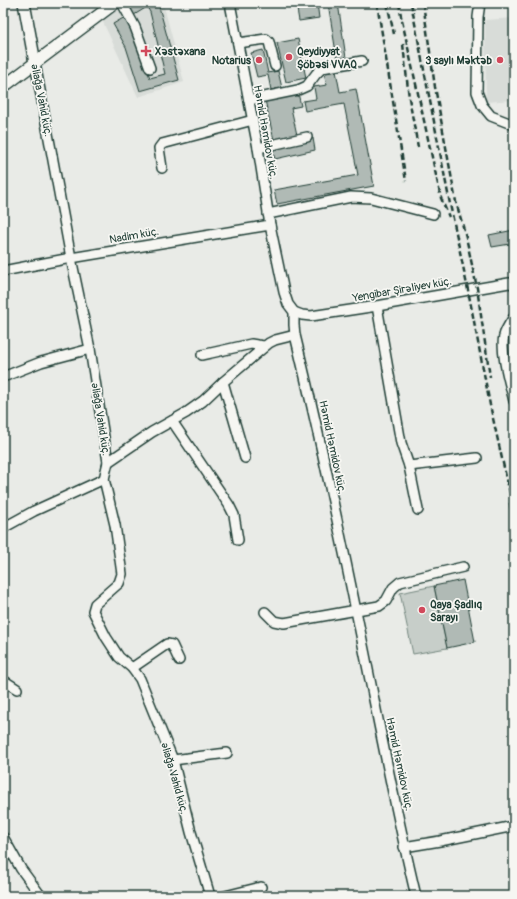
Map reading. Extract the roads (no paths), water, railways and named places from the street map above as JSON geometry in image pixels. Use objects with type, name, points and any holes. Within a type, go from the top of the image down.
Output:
[{"type":"main road","name":"Əliağa Vahid küç.","points":[[24,3],[35,63]]},
{"type":"main road","points":[[3,87],[114,3]]},
{"type":"street","points":[[122,3],[135,27],[150,68]]},
{"type":"street","name":"Həmid Həmidov küç.","points":[[230,3],[258,148],[270,225],[284,292],[288,304],[294,312],[296,335],[356,610],[404,847],[416,896]]},
{"type":"street","points":[[480,3],[478,17],[477,92],[482,105],[491,116],[514,125]]},
{"type":"street","points":[[238,43],[268,40],[274,66]]},
{"type":"street","points":[[249,100],[298,90],[307,86],[322,68],[362,61]]},
{"type":"street","name":"Əliağa Vahid küç.","points":[[35,63],[71,258],[90,349],[108,462],[104,479],[115,525],[122,574],[119,583],[95,604],[92,611],[106,637],[120,657],[132,668],[140,679],[172,760],[210,896]]},
{"type":"street","points":[[162,168],[159,148],[162,144],[252,120]]},
{"type":"street","points":[[258,148],[307,137]]},
{"type":"street","points":[[268,214],[351,197],[371,198],[433,214]]},
{"type":"street","name":"Nadim küç.","points":[[3,271],[71,258],[270,225]]},
{"type":"street","name":"Yengibar Şirəliyev küç.","points":[[294,312],[311,316],[477,288],[514,284]]},
{"type":"street","points":[[377,306],[401,443],[409,466],[418,510]]},
{"type":"street","points":[[514,317],[504,336],[503,352],[514,401]]},
{"type":"street","points":[[108,462],[152,432],[186,413],[203,401],[268,343],[296,335]]},
{"type":"street","points":[[202,355],[251,344],[264,346]]},
{"type":"street","points":[[3,377],[41,362],[90,349]]},
{"type":"street","points":[[223,382],[245,458]]},
{"type":"street","points":[[172,421],[229,505],[234,515],[238,540]]},
{"type":"street","points":[[409,466],[477,458]]},
{"type":"street","points":[[3,528],[34,511],[104,479]]},
{"type":"street","points":[[265,612],[274,621],[284,623],[379,606],[386,601],[393,588],[400,582],[463,567]]},
{"type":"street","points":[[132,668],[167,644],[172,645],[179,660]]},
{"type":"street","points":[[3,680],[17,688]]},
{"type":"street","points":[[172,760],[227,753]]},
{"type":"street","points":[[404,847],[514,826]]},
{"type":"street","points":[[3,837],[21,869],[41,896]]},
{"type":"street","points":[[3,859],[10,851]]},
{"type":"street","points":[[225,896],[261,887]]},
{"type":"railway","points":[[377,3],[406,181]]},
{"type":"railway","points":[[387,3],[394,34]]},
{"type":"railway","points":[[399,3],[441,198],[449,217]]},
{"type":"railway","points":[[411,3],[490,405],[514,508]]},
{"type":"railway","points":[[423,3],[435,87],[456,202],[466,237],[477,288],[490,377]]},
{"type":"railway","points":[[403,44],[409,98],[418,147]]},
{"type":"railway","points":[[510,503],[514,526]]},
{"type":"place","name":"Xəstəxana","points":[[146,51]]},
{"type":"place","name":"Qeydiyyat Şöbəsi VVAQ","points":[[289,57]]},
{"type":"place","name":"Notarius","points":[[259,60]]},
{"type":"place","name":"3 saylı Məktəb","points":[[500,60]]},
{"type":"place","name":"Qaya Şadlıq Sarayı","points":[[422,610]]}]
